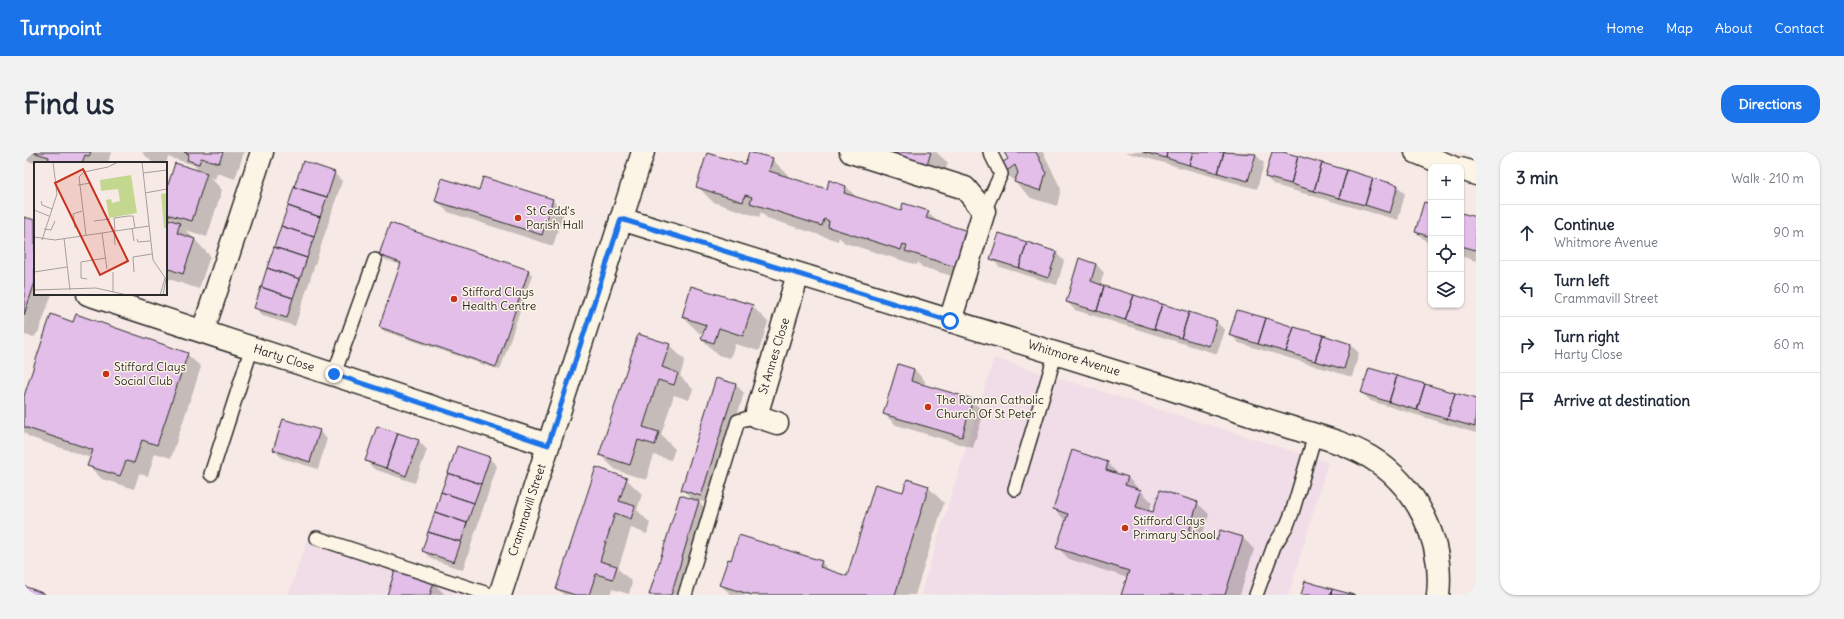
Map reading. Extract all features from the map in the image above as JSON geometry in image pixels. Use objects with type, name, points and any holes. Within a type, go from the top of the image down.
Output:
[{"type":"street","points":[[202,331],[262,152]]},
{"type":"street","name":"Crammavill Street","points":[[500,595],[643,152]]},
{"type":"street","points":[[851,152],[965,188],[984,211],[950,321]]},
{"type":"street","points":[[1416,152],[1445,164]]},
{"type":"street","points":[[1464,171],[1476,174]]},
{"type":"street","name":"Whitmore Avenue","points":[[621,219],[950,321],[1056,352],[1345,445],[1371,457],[1394,475],[1413,497],[1428,524],[1436,548],[1439,575],[1438,595]]},
{"type":"street","name":"St Annes Close","points":[[756,416],[798,274]]},
{"type":"street","name":"Harty Close","points":[[91,295],[548,445]]},
{"type":"street","points":[[756,416],[777,423]]},
{"type":"lane","points":[[984,211],[1001,174],[990,152]]},
{"type":"lane","points":[[334,374],[375,260]]},
{"type":"lane","points":[[211,474],[252,347]]},
{"type":"lane","points":[[1015,489],[1056,352]]},
{"type":"lane","points":[[685,595],[738,421],[756,416]]},
{"type":"lane","points":[[1256,595],[1274,546],[1289,519],[1315,435]]},
{"type":"lane","points":[[317,538],[491,595]]},
{"type":"shaded area","name":"Stifford Clays Primary School","points":[[994,358],[1328,462],[1289,595],[920,595]]},
{"type":"shaded area","points":[[311,529],[511,595],[288,595]]},
{"type":"building","points":[[32,152],[91,152],[89,156],[85,155],[82,162],[48,162],[49,157]]},
{"type":"building","points":[[184,152],[223,152],[219,163],[201,158],[199,164],[187,160],[189,154]]},
{"type":"building","points":[[749,152],[773,158],[769,171],[827,189],[829,180],[846,186],[844,193],[901,211],[903,203],[929,211],[926,218],[968,231],[956,267],[905,251],[907,246],[903,244],[901,250],[828,227],[829,221],[824,219],[822,226],[750,203],[752,197],[745,195],[743,202],[696,187],[707,153],[745,164]]},
{"type":"building","points":[[893,152],[931,152],[927,165],[892,154]]},
{"type":"building","points":[[1004,152],[1036,152],[1046,172],[1041,191],[1014,182],[1018,173],[1015,165],[1004,173],[1000,164],[1008,159]]},
{"type":"building","points":[[1143,152],[1167,152],[1166,158]]},
{"type":"building","points":[[1167,152],[1193,152],[1189,165],[1166,158]]},
{"type":"building","points":[[1193,152],[1224,152],[1218,173],[1189,165]]},
{"type":"building","points":[[1224,152],[1256,154],[1248,181],[1218,173]]},
{"type":"building","points":[[1272,152],[1283,152],[1298,156],[1291,184],[1265,177]]},
{"type":"building","points":[[1298,156],[1322,163],[1314,191],[1291,184]]},
{"type":"building","points":[[303,161],[335,172],[327,197],[294,187]]},
{"type":"building","points":[[175,163],[207,173],[192,221],[167,214],[167,188]]},
{"type":"building","points":[[1322,163],[1347,170],[1339,198],[1314,191]]},
{"type":"building","points":[[1347,170],[1373,178],[1365,205],[1339,198]]},
{"type":"building","name":"St Cedd's Parish Hall","points":[[483,177],[553,199],[542,235],[435,201],[442,178],[479,190]]},
{"type":"building","points":[[1373,178],[1398,185],[1390,213],[1365,205]]},
{"type":"building","points":[[294,187],[327,197],[320,217],[288,206]]},
{"type":"building","points":[[1424,202],[1428,203],[1428,236],[1415,232]]},
{"type":"building","points":[[288,206],[320,217],[314,237],[281,226]]},
{"type":"building","points":[[1464,214],[1476,217],[1476,250],[1464,247]]},
{"type":"building","points":[[24,217],[34,220],[34,285],[24,315]]},
{"type":"building","points":[[168,219],[180,223],[177,233],[195,239],[183,274],[167,268]]},
{"type":"building","name":"Stifford Clays Health Centre","points":[[390,223],[529,270],[496,367],[379,327],[401,263],[379,255]]},
{"type":"building","points":[[281,226],[314,237],[307,258],[274,247]]},
{"type":"building","points":[[999,233],[1027,242],[1019,268],[990,259]]},
{"type":"building","points":[[1027,242],[1057,252],[1048,278],[1019,268]]},
{"type":"building","points":[[274,247],[307,258],[300,279],[267,268]]},
{"type":"building","points":[[1079,258],[1096,264],[1091,281],[1104,286],[1097,311],[1066,302]]},
{"type":"building","points":[[267,268],[300,279],[293,298],[261,287]]},
{"type":"building","points":[[691,286],[753,305],[743,336],[719,328],[714,343],[701,339],[706,325],[682,317]]},
{"type":"building","points":[[1104,286],[1134,295],[1125,320],[1097,311]]},
{"type":"building","points":[[261,287],[293,298],[287,318],[254,308]]},
{"type":"building","points":[[1134,295],[1162,304],[1154,329],[1125,320]]},
{"type":"building","points":[[1162,304],[1189,312],[1181,338],[1154,329]]},
{"type":"building","points":[[1237,310],[1266,318],[1258,344],[1229,335]]},
{"type":"building","points":[[1189,312],[1217,321],[1209,346],[1181,338]]},
{"type":"building","name":"Stifford Clays Social Club","points":[[51,314],[73,322],[76,314],[188,353],[157,445],[142,440],[134,463],[126,461],[120,476],[87,466],[93,450],[24,427],[24,396]]},
{"type":"building","points":[[1266,318],[1294,327],[1286,352],[1258,344]]},
{"type":"building","points":[[1294,327],[1323,335],[1315,361],[1286,352]]},
{"type":"building","points":[[638,334],[670,344],[662,367],[678,373],[674,385],[658,380],[643,427],[659,432],[655,445],[638,440],[630,465],[599,455]]},
{"type":"building","points":[[1323,335],[1351,344],[1344,369],[1315,361]]},
{"type":"building","name":"The Roman Catholic Church Of St Peter","points":[[898,364],[914,369],[911,381],[973,399],[962,437],[883,414]]},
{"type":"building","points":[[1369,368],[1397,376],[1389,402],[1361,393]]},
{"type":"building","points":[[1397,376],[1425,384],[1417,410],[1389,402]]},
{"type":"building","points":[[716,378],[736,384],[701,496],[681,490]]},
{"type":"building","points":[[1425,384],[1455,393],[1447,419],[1417,410]]},
{"type":"building","points":[[1455,393],[1476,399],[1475,427],[1447,419]]},
{"type":"building","points":[[283,419],[320,430],[310,462],[273,450]]},
{"type":"building","points":[[377,426],[398,433],[386,468],[365,461]]},
{"type":"building","points":[[398,433],[419,440],[406,476],[386,468]]},
{"type":"building","points":[[457,446],[490,457],[481,484],[448,473]]},
{"type":"building","points":[[1072,450],[1108,462],[1106,470],[1128,477],[1125,485],[1141,490],[1136,507],[1153,512],[1160,490],[1198,502],[1189,531],[1217,540],[1220,530],[1243,537],[1225,595],[1121,595],[1129,571],[1056,548],[1068,514],[1053,509]]},
{"type":"building","points":[[596,467],[627,478],[619,501],[635,506],[631,519],[615,513],[600,561],[617,566],[613,579],[596,574],[589,595],[575,595],[556,589]]},
{"type":"building","points":[[448,473],[481,484],[474,503],[441,492]]},
{"type":"building","points":[[907,479],[929,486],[895,595],[752,595],[719,585],[728,559],[731,560],[739,535],[822,561],[820,567],[847,576],[875,484],[903,492]]},
{"type":"building","points":[[441,492],[474,503],[467,523],[435,512]]},
{"type":"building","points":[[680,495],[699,501],[671,595],[649,595]]},
{"type":"building","points":[[435,512],[467,523],[461,542],[428,532]]},
{"type":"building","points":[[428,532],[461,542],[454,562],[422,551]]},
{"type":"building","points":[[395,571],[434,582],[430,595],[387,595]]},
{"type":"building","points":[[1305,581],[1332,589],[1331,595],[1301,595]]},
{"type":"building","points":[[24,586],[45,594],[45,595],[24,595]]},
{"type":"building","points":[[1332,589],[1355,595],[1331,595]]},
{"type":"place","name":"St Cedd's Parish Hall","points":[[518,218]]},
{"type":"place","name":"Stifford Clays Health Centre","points":[[454,299]]},
{"type":"place","name":"Stifford Clays Social Club","points":[[106,374]]},
{"type":"place","name":"The Roman Catholic Church Of St Peter","points":[[928,407]]},
{"type":"place","name":"Stifford Clays Primary School","points":[[1125,528]]},
{"type":"route","points":[[334,374],[548,445],[621,219],[950,321]]}]
